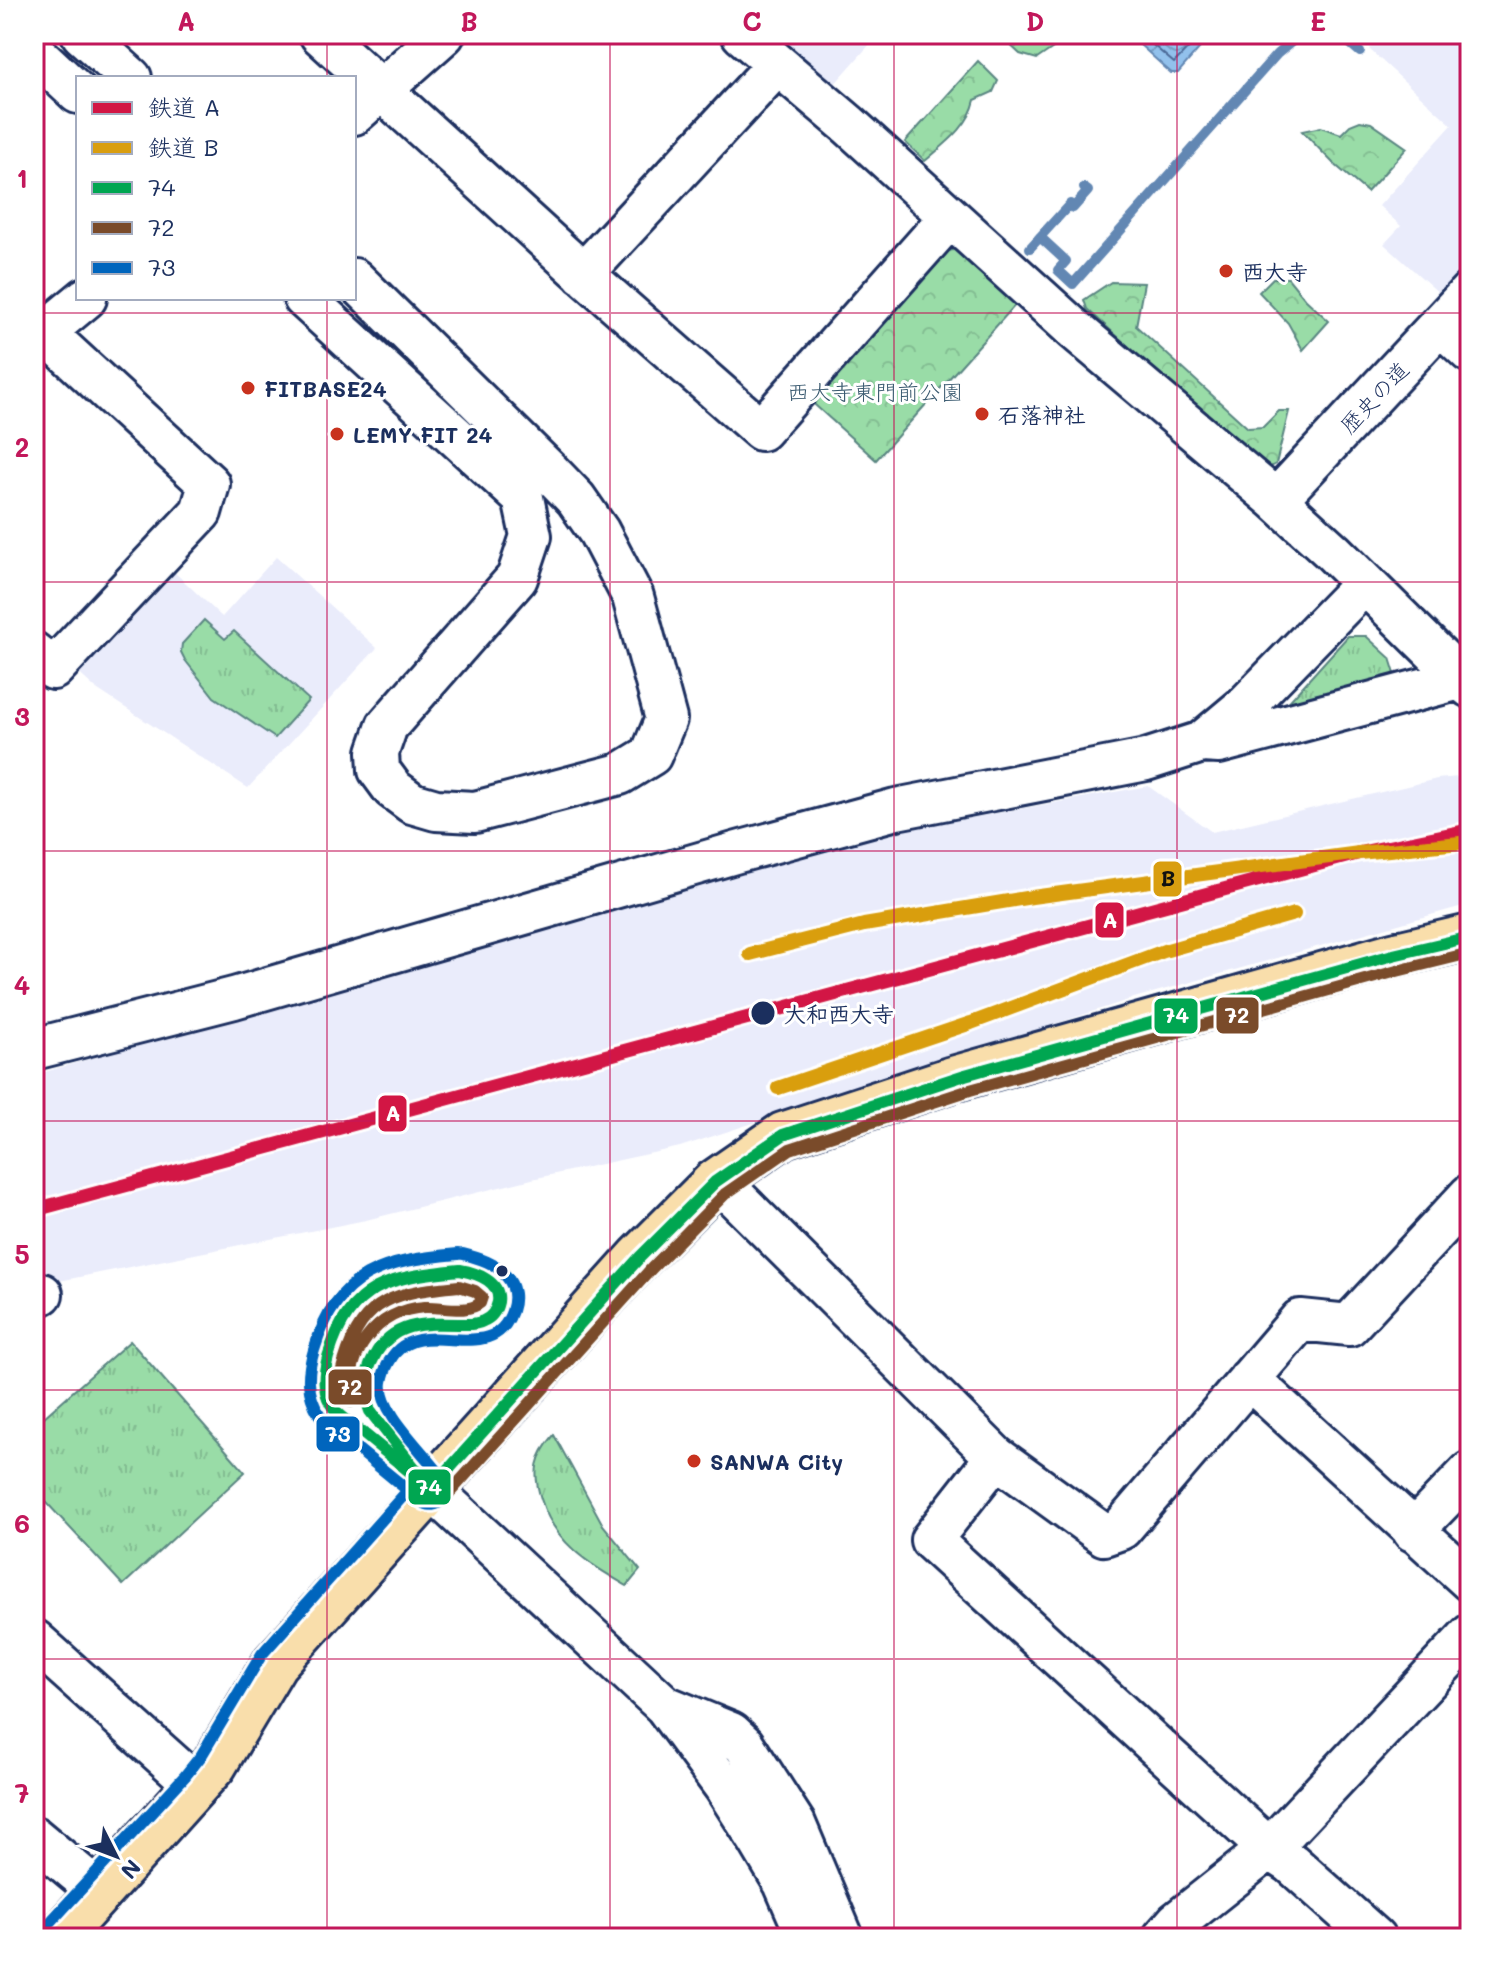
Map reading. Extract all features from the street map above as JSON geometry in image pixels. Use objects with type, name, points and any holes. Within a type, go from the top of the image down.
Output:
[{"type":"main road","points":[[58,1938],[214,1765],[275,1663],[640,1257],[715,1182],[783,1135],[925,1088],[1393,955],[1470,937]]},
{"type":"street","points":[[82,34],[129,76]]},
{"type":"street","points":[[320,34],[350,76]]},
{"type":"street","points":[[368,102],[444,34]]},
{"type":"street","points":[[742,34],[849,125],[1075,330],[1276,500],[1465,683]]},
{"type":"street","points":[[34,52],[76,91]]},
{"type":"street","points":[[583,274],[777,65]]},
{"type":"street","points":[[356,85],[368,102],[583,274],[761,430],[950,217]]},
{"type":"street","points":[[356,281],[576,499],[599,532],[633,597],[666,719],[651,755],[620,774],[475,812],[436,810],[412,803],[393,789],[379,770],[378,752],[387,726],[517,578],[559,538],[574,530],[599,532]]},
{"type":"street","name":"歴史の道","points":[[1276,500],[1470,292]]},
{"type":"street","points":[[34,653],[53,669],[201,512],[209,484],[38,336],[83,300]]},
{"type":"street","points":[[306,300],[523,498],[531,536],[517,578]]},
{"type":"street","points":[[1441,325],[1470,352]]},
{"type":"street","points":[[1202,742],[1245,706],[1364,584]]},
{"type":"street","points":[[43,1036],[234,998],[896,809],[1132,763],[1202,742],[1219,743],[1465,683]]},
{"type":"street","points":[[715,1182],[730,1192],[996,1457],[1104,1535],[1121,1529],[1300,1320],[1349,1325],[1470,1195]]},
{"type":"street","points":[[1249,1379],[1470,1581]]},
{"type":"street","points":[[996,1457],[931,1540],[1269,1849],[1291,1863],[1375,1938]]},
{"type":"street","points":[[1413,1531],[1470,1472]]},
{"type":"street","points":[[431,1489],[665,1706],[724,1786],[759,1841],[784,1883],[808,1938]]},
{"type":"street","points":[[1163,1938],[1177,1922],[1269,1849],[1470,1635]]},
{"type":"street","points":[[34,1640],[197,1786]]},
{"type":"street","points":[[665,1706],[731,1733],[744,1745],[795,1824],[843,1938]]},
{"type":"street","points":[[34,1837],[100,1892]]},
{"type":"shaded area","points":[[774,34],[879,34],[832,87]]},
{"type":"shaded area","points":[[1383,34],[1470,34],[1470,263],[1441,295],[1384,244],[1401,226],[1379,206],[1452,125],[1369,49]]},
{"type":"shaded area","points":[[276,557],[377,648],[248,788],[95,688],[72,667],[169,567],[222,617]]},
{"type":"shaded area","points":[[1470,776],[1470,904],[1134,998],[680,1147],[366,1220],[34,1286],[34,1075],[614,907],[913,828],[1148,786],[1212,832],[1437,779]]},
{"type":"green space","points":[[1015,34],[1067,34],[1037,59],[1020,54],[1008,43]]},
{"type":"green space","points":[[978,61],[998,81],[993,92],[975,100],[962,126],[925,161],[905,142]]},
{"type":"green space","points":[[1360,121],[1371,123],[1407,148],[1367,192],[1302,131],[1321,127],[1341,134]]},
{"type":"green space","name":"西大寺東門前公園","points":[[958,249],[1017,303],[876,460],[806,397],[934,254]]},
{"type":"green space","points":[[1273,278],[1288,278],[1329,321],[1303,350],[1288,323],[1259,292]]},
{"type":"green space","points":[[1111,282],[1144,283],[1136,326],[1248,428],[1263,427],[1279,411],[1289,411],[1276,464],[1265,470],[1087,309],[1084,300]]},
{"type":"green space","points":[[204,620],[225,639],[234,631],[309,700],[275,738],[214,697],[185,660],[181,652],[182,644]]},
{"type":"green space","points":[[1348,636],[1366,636],[1390,658],[1396,677],[1285,706]]},
{"type":"green space","points":[[130,1341],[245,1472],[123,1585],[34,1489],[34,1426]]},
{"type":"green space","points":[[554,1435],[603,1525],[640,1570],[627,1586],[575,1551],[547,1515],[536,1472],[543,1450]]},
{"type":"water","points":[[1128,34],[1212,34],[1178,73],[1171,73]]},
{"type":"waterway","points":[[1040,237],[1066,261],[1058,270],[1073,284],[1277,54],[1301,34]]},
{"type":"waterway","points":[[1339,34],[1360,52]]},
{"type":"waterway","points":[[1353,46],[1364,34]]},
{"type":"waterway","points":[[1030,248],[1070,204],[1073,208],[1088,191],[1084,188]]},
{"type":"rail line","name":"A","points":[[34,1210],[1359,853],[1470,830]]},
{"type":"rail line","name":"B","points":[[750,954],[864,925],[1032,897],[1359,853],[1470,842]]},
{"type":"rail line","name":"B","points":[[778,1088],[971,1023],[1164,951],[1294,914]]},
{"type":"transit line","name":"74","points":[[431,1489],[640,1257],[715,1182],[783,1135],[965,1075],[1393,955],[1470,937]]},
{"type":"transit line","name":"72","points":[[443,1500],[652,1268],[725,1194],[790,1149],[970,1090],[1470,953]]},
{"type":"transit line","name":"73","points":[[458,1254],[386,1267],[350,1287],[324,1323],[309,1375],[312,1398],[326,1424],[430,1505],[444,1498],[446,1483],[396,1420],[383,1394],[382,1382],[395,1353],[416,1340],[479,1339],[504,1327],[514,1302],[509,1280],[492,1264],[463,1254]]},
{"type":"transit line","name":"74","points":[[460,1270],[492,1283],[498,1295],[493,1314],[474,1324],[421,1325],[399,1331],[381,1345],[366,1377],[366,1398],[370,1411],[431,1489],[335,1410],[326,1391],[325,1371],[337,1332],[361,1299],[393,1281],[460,1270]]},
{"type":"transit line","name":"72","points":[[459,1286],[475,1291],[482,1297],[480,1303],[461,1309],[425,1307],[407,1310],[378,1326],[358,1352],[350,1384],[351,1402],[342,1388],[342,1368],[361,1323],[373,1311],[401,1295],[459,1286]]},
{"type":"transit line","name":"73","points":[[46,1927],[185,1776],[201,1756],[262,1654],[419,1478]]},
{"type":"place","name":"西大寺","points":[[1226,271]]},
{"type":"place","name":"FITBASE24","points":[[248,388]]},
{"type":"place","name":"石落神社","points":[[982,414]]},
{"type":"place","name":"LEMY FIT 24","points":[[337,434]]},
{"type":"place","name":"大和西大寺","points":[[763,1013]]},
{"type":"place","name":"SANWA City","points":[[694,1461]]}]
